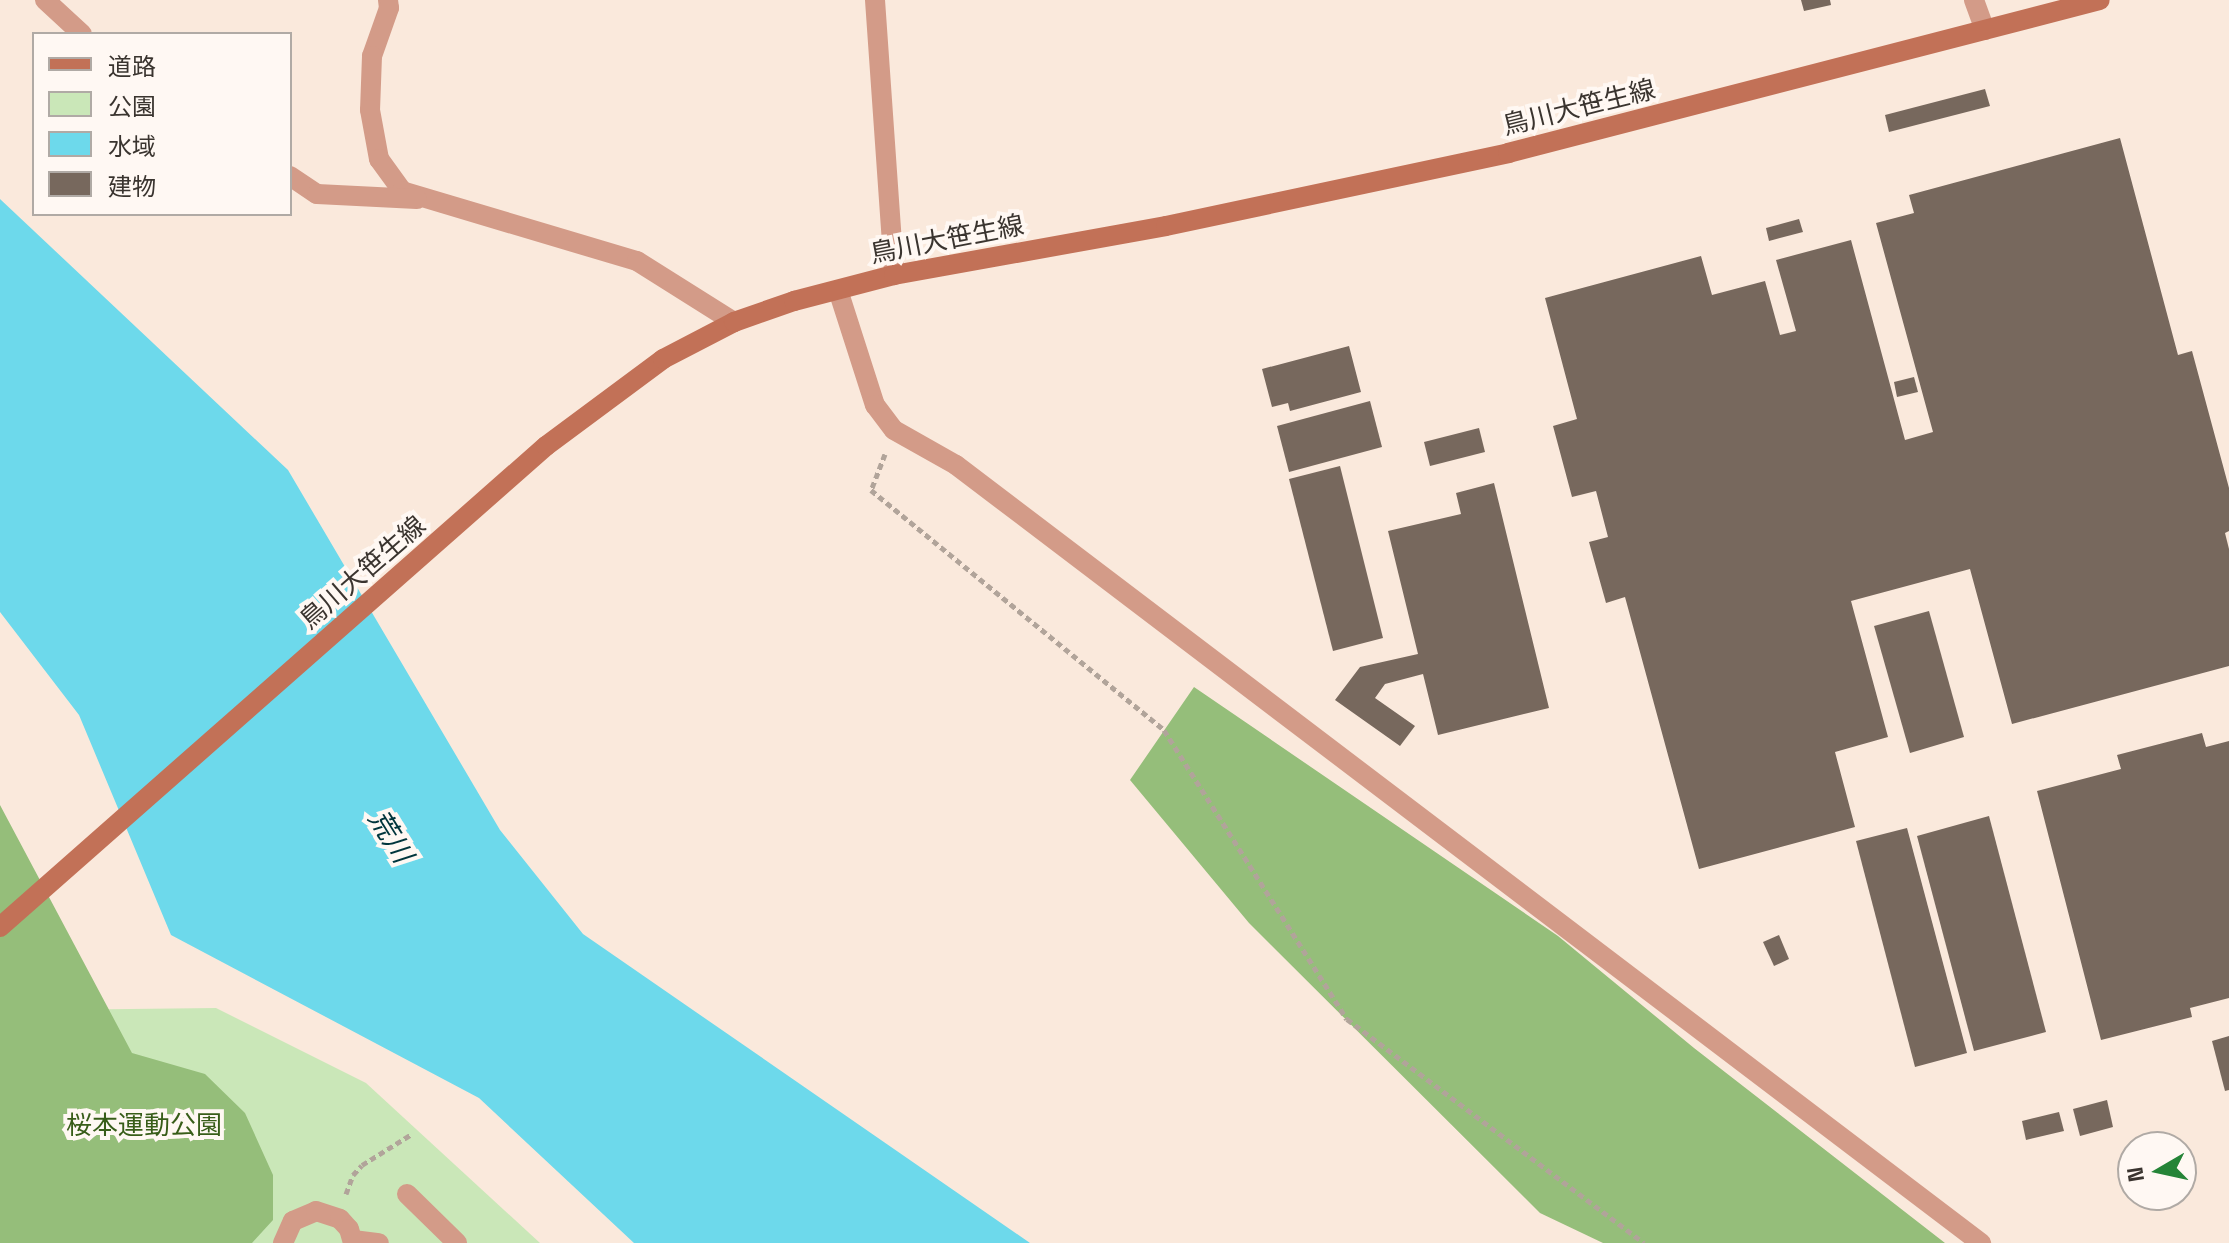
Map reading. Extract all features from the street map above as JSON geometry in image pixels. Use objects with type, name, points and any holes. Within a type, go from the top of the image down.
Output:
[{"type":"street","points":[[45,0],[80,32]]},
{"type":"street","points":[[388,0],[389,8],[372,56],[370,110],[379,159],[402,191],[637,261],[734,322]]},
{"type":"street","points":[[875,0],[894,275]]},
{"type":"street","points":[[1974,0],[1985,30]]},
{"type":"street","name":"鳥川大笹生線","points":[[0,927],[546,446],[663,359],[734,322],[894,275],[1166,226],[1508,153],[2100,0]]},
{"type":"street","points":[[292,177],[317,194],[428,199]]},
{"type":"street","points":[[838,290],[875,405],[894,430],[956,465],[1981,1243]]},
{"type":"street","points":[[407,1194],[457,1243]]},
{"type":"street","points":[[283,1243],[286,1230],[304,1214],[330,1213],[340,1219],[353,1242],[379,1243]]},
{"type":"path","points":[[894,430],[871,490],[1164,730],[1347,1019],[1644,1243]]},
{"type":"path","points":[[340,1219],[353,1175],[362,1165],[410,1135]]},
{"type":"green space","points":[[1194,687],[1558,936],[1694,1048],[1945,1243],[1603,1243],[1540,1213],[1249,923],[1130,780]]},
{"type":"green space","points":[[0,805],[132,1053],[205,1074],[245,1113],[273,1175],[273,1220],[252,1243],[0,1243]]},
{"type":"green space","name":"桜本運動公園","points":[[216,1008],[366,1083],[540,1243],[0,1243],[43,1010]]},
{"type":"water","name":"荒川","points":[[0,199],[288,470],[500,830],[583,934],[1030,1243],[634,1243],[479,1098],[171,935],[79,715],[0,612]]},
{"type":"building","points":[[1801,0],[1830,0],[1831,5],[1804,11]]},
{"type":"building","points":[[1985,89],[1990,106],[1889,132],[1885,115]]},
{"type":"building","points":[[2120,138],[2178,355],[2192,351],[2229,488],[2229,531],[2225,533],[2229,549],[2229,666],[2012,724],[1970,569],[1851,601],[1888,737],[1835,752],[1855,827],[1699,869],[1625,597],[1606,603],[1589,542],[1608,537],[1596,491],[1572,497],[1553,426],[1577,419],[1545,298],[1701,256],[1712,295],[1765,281],[1780,335],[1796,331],[1776,260],[1851,240],[1905,440],[1933,432],[1876,223],[1914,213],[1909,195]]},
{"type":"building","points":[[1799,219],[1803,232],[1769,241],[1766,228]]},
{"type":"building","points":[[1349,346],[1361,392],[1290,411],[1288,403],[1272,407],[1262,369]]},
{"type":"building","points":[[1914,377],[1918,392],[1897,397],[1894,382]]},
{"type":"building","points":[[1370,401],[1382,447],[1289,472],[1277,426]]},
{"type":"building","points":[[1479,428],[1485,452],[1430,466],[1424,442]]},
{"type":"building","points":[[1340,466],[1383,638],[1333,651],[1289,479]]},
{"type":"building","points":[[1494,483],[1549,708],[1438,735],[1423,674],[1385,684],[1375,698],[1415,726],[1400,746],[1335,700],[1360,667],[1418,654],[1388,531],[1461,514],[1456,493]]},
{"type":"building","points":[[1929,611],[1964,737],[1910,753],[1874,626]]},
{"type":"building","points":[[2202,733],[2206,747],[2229,741],[2229,998],[2190,1008],[2192,1017],[2101,1040],[2037,791],[2121,769],[2117,755]]},
{"type":"building","points":[[1989,816],[2046,1032],[1974,1051],[1917,836]]},
{"type":"building","points":[[1907,828],[1967,1053],[1915,1067],[1856,841]]},
{"type":"building","points":[[1779,935],[1789,959],[1774,966],[1763,942]]},
{"type":"building","points":[[2229,1036],[2229,1090],[2225,1091],[2212,1041]]},
{"type":"building","points":[[2107,1100],[2113,1127],[2080,1136],[2073,1109]]},
{"type":"building","points":[[2059,1112],[2064,1131],[2026,1140],[2022,1121]]}]
